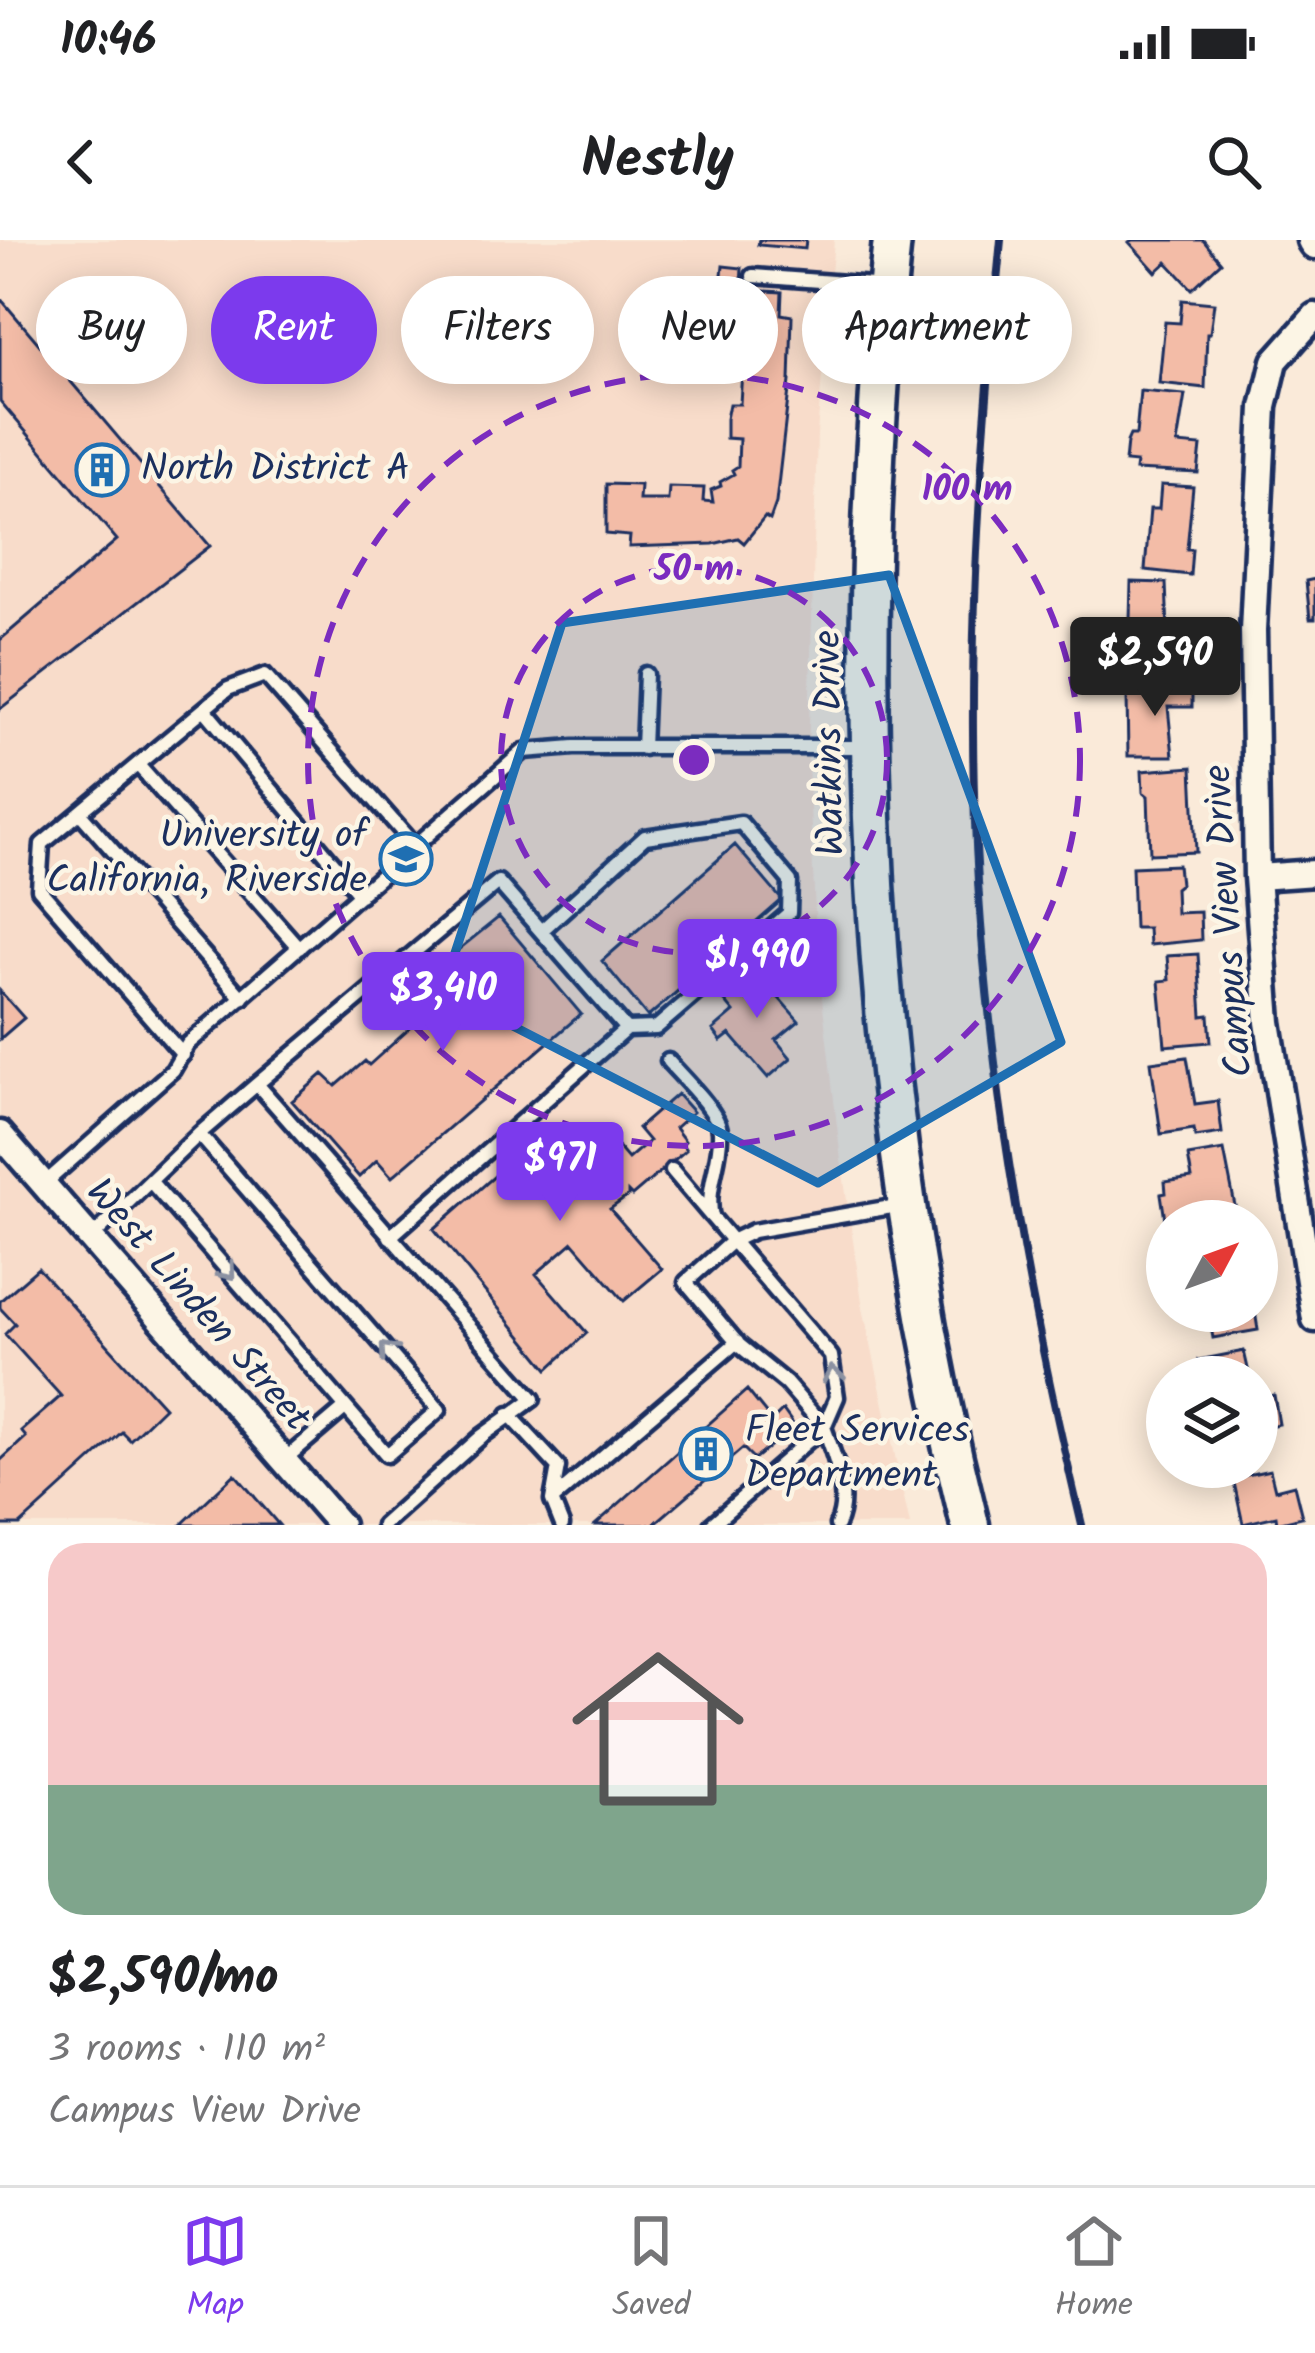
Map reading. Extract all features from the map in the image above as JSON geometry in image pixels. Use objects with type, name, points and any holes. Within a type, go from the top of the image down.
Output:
[{"type":"main road","name":"Watkins Drive","points":[[888,276],[892,240]]},
{"type":"main road","name":"Watkins Drive","points":[[881,384],[872,515],[868,746],[882,976],[904,1204],[970,1525]]},
{"type":"street","name":"Campus View Drive","points":[[1315,316],[1275,361],[1264,407],[1253,631],[1257,877],[1268,1022],[1315,1318]]},
{"type":"street","points":[[1257,877],[1315,873]]},
{"type":"street","name":"West Linden Street","points":[[0,1134],[340,1525]]},
{"type":"lane","points":[[643,748],[646,674]]},
{"type":"lane","points":[[183,1054],[39,889],[42,844],[228,689],[265,675],[415,847]]},
{"type":"lane","points":[[204,710],[360,895]]},
{"type":"lane","points":[[44,1184],[173,1070],[188,1044],[524,752],[868,746]]},
{"type":"lane","points":[[138,764],[299,948]]},
{"type":"lane","points":[[80,813],[242,998]]},
{"type":"lane","points":[[390,1237],[626,1029],[656,1028],[789,913],[790,881],[742,823],[645,837],[541,931]]},
{"type":"lane","points":[[91,1238],[152,1183],[160,1168],[497,882],[626,1029]]},
{"type":"lane","points":[[668,1061],[721,1129],[709,1204],[712,1217]]},
{"type":"lane","points":[[257,1084],[533,1399],[508,1414],[383,1525]]},
{"type":"lane","points":[[152,1183],[387,1455],[439,1410],[200,1134]]},
{"type":"lane","points":[[673,1170],[831,1356],[837,1397],[824,1427],[711,1525]]},
{"type":"lane","points":[[837,1525],[844,1509],[837,1464],[824,1427],[786,1382],[736,1342],[686,1282],[732,1241],[753,1231],[904,1204]]},
{"type":"lane","points":[[552,1501],[736,1342]]},
{"type":"lane","points":[[284,1460],[344,1408]]},
{"type":"lane","points":[[508,1414],[558,1467],[552,1501],[562,1525]]},
{"type":"highlighted area","points":[[889,575],[1061,1042],[818,1183],[443,990],[562,623]]},
{"type":"shaded area","name":"University of California, Riverside","points":[[0,240],[834,240],[831,276],[802,276],[802,384],[821,384],[808,764],[817,955],[863,1308],[910,1525],[0,1525]]},
{"type":"building","points":[[759,240],[806,240],[805,249],[758,245]]},
{"type":"building","points":[[1203,240],[1221,262],[1192,289],[1167,262],[1156,272],[1129,242]]},
{"type":"building","points":[[723,266],[742,268],[742,276],[722,276]]},
{"type":"building","points":[[778,292],[782,292],[781,314],[792,316],[790,381],[770,520],[765,517],[744,543],[738,538],[713,544],[629,547],[630,536],[606,534],[606,484],[640,485],[639,500],[668,500],[669,487],[704,488],[703,501],[713,502],[711,490],[721,486],[738,466],[739,439],[726,438],[726,419],[729,404],[740,404],[741,384],[778,384]]},
{"type":"building","name":"North District A","points":[[0,298],[36,341],[36,384],[73,384],[210,546],[0,709],[0,640],[117,540],[0,401]]},
{"type":"building","points":[[1182,300],[1214,303],[1207,333],[1205,388],[1159,383],[1165,322],[1180,323]]},
{"type":"building","points":[[1140,391],[1185,395],[1177,444],[1201,446],[1198,473],[1135,470],[1136,463],[1125,462],[1127,442],[1130,435],[1136,435]]},
{"type":"building","points":[[1161,485],[1193,487],[1187,549],[1192,549],[1190,575],[1145,570],[1150,509],[1159,509]]},
{"type":"building","points":[[1315,579],[1315,619],[1310,619],[1306,581]]},
{"type":"building","points":[[1131,582],[1166,583],[1168,631],[1192,632],[1191,666],[1163,665],[1163,657],[1129,656]]},
{"type":"building","points":[[1161,680],[1192,680],[1192,707],[1168,707],[1173,756],[1128,756],[1127,695],[1161,695]]},
{"type":"building","points":[[1192,767],[1196,852],[1150,854],[1142,771]]},
{"type":"building","points":[[735,845],[782,900],[648,1017],[602,961]]},
{"type":"building","points":[[1178,865],[1176,913],[1200,912],[1201,940],[1149,945],[1148,928],[1134,928],[1132,867]]},
{"type":"building","points":[[499,917],[581,1014],[392,1177],[377,1160],[359,1177],[292,1101],[323,1074],[336,1086],[365,1061],[369,1065],[419,1020],[404,1002],[446,966],[443,962]]},
{"type":"building","points":[[1198,954],[1202,1016],[1209,1015],[1211,1042],[1165,1046],[1159,981],[1169,980],[1167,956]]},
{"type":"building","points":[[751,966],[799,1021],[776,1040],[791,1058],[768,1078],[730,1034],[721,1041],[713,1030],[734,1012],[719,994]]},
{"type":"building","points":[[0,991],[24,1018],[0,1039]]},
{"type":"building","points":[[1187,1057],[1195,1104],[1218,1101],[1222,1133],[1195,1137],[1194,1129],[1161,1134],[1151,1062]]},
{"type":"building","points":[[677,1094],[693,1112],[675,1128],[686,1150],[610,1209],[662,1269],[624,1301],[573,1242],[536,1274],[587,1333],[548,1369],[434,1229],[552,1126],[574,1150],[601,1127],[628,1159],[649,1141],[638,1128]]},
{"type":"building","points":[[1224,1150],[1234,1200],[1162,1200],[1165,1182],[1192,1178],[1188,1156]]},
{"type":"building","points":[[38,1268],[164,1407],[130,1440],[122,1432],[20,1525],[0,1525],[0,1461],[26,1437],[21,1431],[61,1396],[5,1334],[15,1324],[0,1308],[0,1301]]},
{"type":"building","points":[[1212,1332],[1247,1332],[1213,1338]]},
{"type":"building","name":"Fleet Services Department","points":[[747,1390],[772,1421],[783,1410],[793,1424],[782,1437],[754,1459],[743,1448],[653,1525],[595,1525]]},
{"type":"building","points":[[235,1474],[279,1525],[181,1525]]},
{"type":"building","points":[[1294,1485],[1302,1517],[1277,1523],[1276,1516],[1243,1524],[1235,1488],[1275,1490]]},
{"type":"railway","points":[[1001,240],[975,609],[975,833],[1004,1132],[1039,1329],[1082,1525]]},
{"type":"place","name":"North District A","points":[[102,470]]},
{"type":"place","name":"University of California, Riverside","points":[[406,859]]},
{"type":"place","name":"Fleet Services Department","points":[[706,1454]]}]
